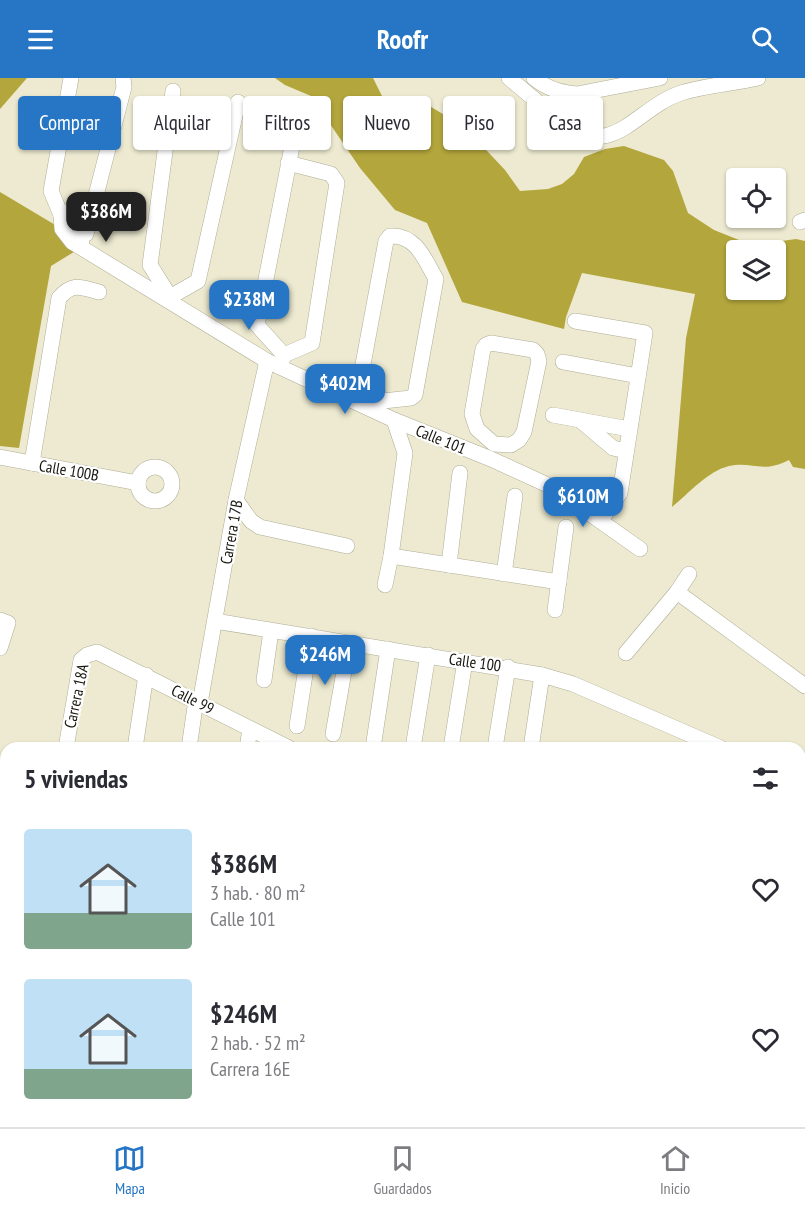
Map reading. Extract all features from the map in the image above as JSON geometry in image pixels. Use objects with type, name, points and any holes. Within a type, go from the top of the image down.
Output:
[{"type":"street","name":"Calle 101","points":[[71,78],[51,191],[61,215],[62,229],[72,242],[84,241],[169,298],[277,361],[386,411],[492,451],[552,487],[640,549]]},
{"type":"street","points":[[84,241],[123,87],[123,78]]},
{"type":"street","points":[[509,78],[530,96]]},
{"type":"street","points":[[534,78],[548,88],[567,93],[595,91],[660,78]]},
{"type":"street","points":[[603,136],[682,93],[753,79]]},
{"type":"street","points":[[174,91],[174,96]]},
{"type":"street","points":[[585,96],[595,91]]},
{"type":"street","points":[[167,150],[150,265],[169,298],[198,281],[238,102]]},
{"type":"street","points":[[288,163],[331,174],[338,183],[312,343],[277,361],[257,325],[288,163],[291,150]]},
{"type":"street","points":[[77,214],[96,197]]},
{"type":"street","points":[[61,215],[66,212],[77,214]]},
{"type":"street","points":[[77,214],[84,241]]},
{"type":"street","points":[[385,585],[405,453],[386,411],[361,375],[386,241],[390,236],[397,236],[412,241],[436,279],[415,395],[386,411]]},
{"type":"street","points":[[32,463],[59,298],[67,289],[79,286],[99,292]]},
{"type":"street","points":[[575,321],[645,333],[620,493],[601,520]]},
{"type":"street","points":[[491,344],[533,350],[539,361],[524,432],[512,445],[492,451],[477,429],[472,414],[483,349],[486,345],[491,344]]},
{"type":"street","name":"Carrera 17B","points":[[190,742],[215,621],[236,500],[277,361]]},
{"type":"street","points":[[563,362],[638,376]]},
{"type":"street","points":[[553,415],[629,429]]},
{"type":"street","points":[[579,419],[613,448],[626,451]]},
{"type":"street","name":"Calle 100B","points":[[0,457],[138,483]]},
{"type":"street","points":[[449,565],[460,473]]},
{"type":"street","points":[[504,574],[515,496]]},
{"type":"street","points":[[236,500],[251,521],[260,527],[347,546]]},
{"type":"street","points":[[555,610],[566,526]]},
{"type":"street","points":[[391,556],[559,582]]},
{"type":"street","points":[[626,653],[677,592],[689,574]]},
{"type":"street","points":[[677,592],[805,686]]},
{"type":"street","points":[[0,620],[8,622],[0,648]]},
{"type":"street","name":"Calle 100","points":[[215,621],[508,667],[543,675],[573,684],[708,742]]},
{"type":"street","points":[[264,680],[272,631]]},
{"type":"street","points":[[297,726],[311,636]]},
{"type":"street","points":[[333,734],[348,643]]},
{"type":"street","points":[[374,742],[388,649]]},
{"type":"street","name":"Calle 99","points":[[97,652],[277,742]]},
{"type":"street","name":"Carrera 18A","points":[[67,742],[81,660],[97,652]]},
{"type":"street","points":[[414,742],[428,655]]},
{"type":"street","points":[[452,742],[465,661]]},
{"type":"street","points":[[496,742],[508,667]]},
{"type":"street","points":[[136,742],[146,675]]},
{"type":"street","points":[[532,742],[543,675]]},
{"type":"street","points":[[248,742],[250,729]]},
{"type":"shaded area","points":[[0,78],[27,78],[0,109]]},
{"type":"shaded area","points":[[275,78],[373,78],[382,96],[343,96],[343,143],[331,125],[331,96],[311,96]]},
{"type":"shaded area","points":[[431,107],[443,114],[443,150],[486,150],[520,191],[548,189],[562,184],[574,174],[584,157],[605,149],[624,146],[664,160],[673,171],[688,213],[714,230],[739,240],[726,240],[726,300],[786,300],[786,240],[805,241],[805,469],[793,467],[789,460],[764,467],[729,466],[706,477],[672,507],[686,338],[695,294],[582,273],[564,329],[462,302],[427,223],[395,210],[348,150],[431,150]]},
{"type":"shaded area","points":[[0,192],[62,229],[82,247],[51,266],[19,448],[0,446]]}]
